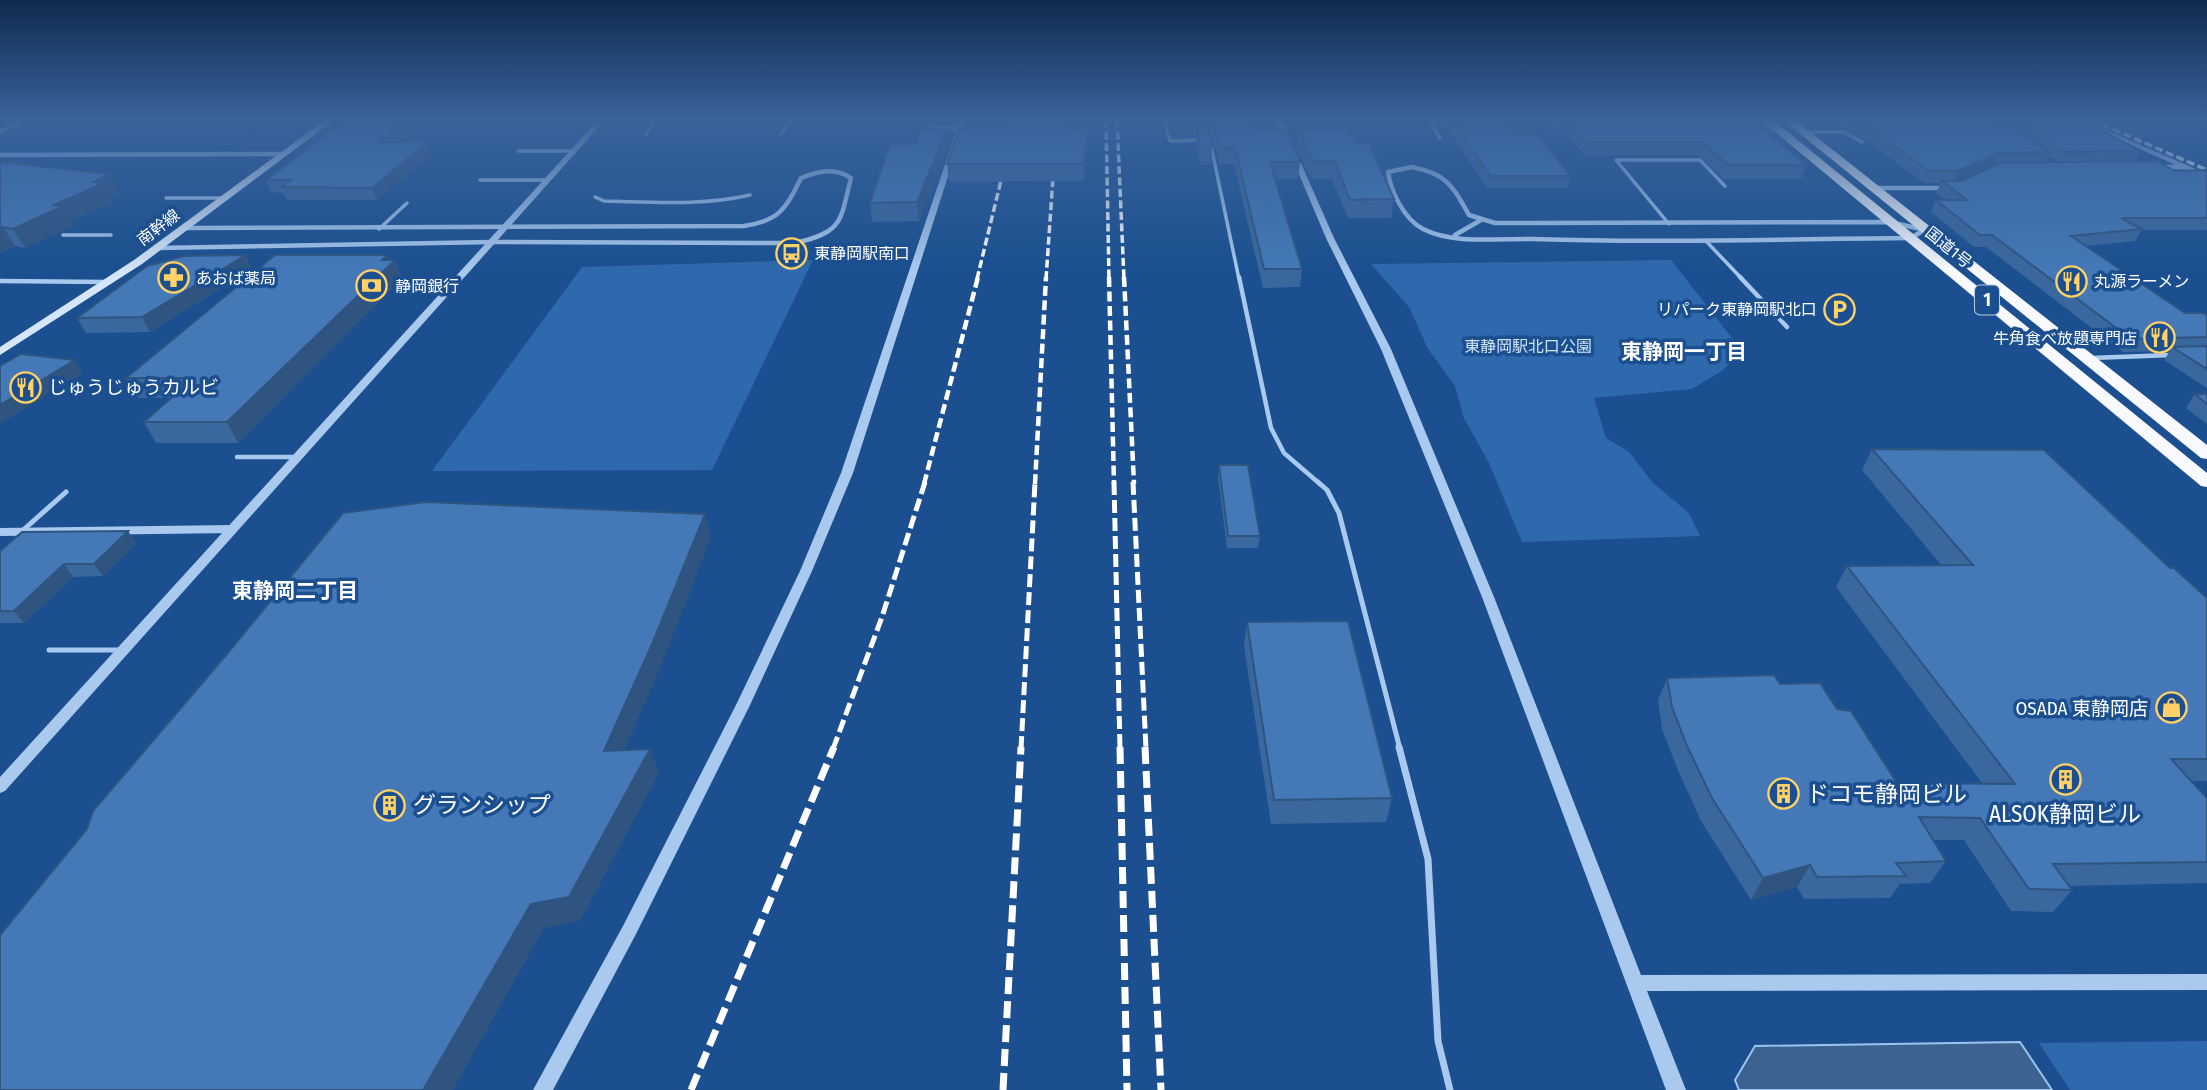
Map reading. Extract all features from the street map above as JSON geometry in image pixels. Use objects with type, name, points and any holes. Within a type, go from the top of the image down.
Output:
[{"type":"highway","name":"国道1号","points":[[1828,171],[2207,482]]},
{"type":"highway","name":"国道1号","points":[[1852,171],[2207,454]]},
{"type":"main road","name":"南幹線","points":[[0,352],[108,282],[261,171]]},
{"type":"street","points":[[0,787],[556,171]]},
{"type":"street","points":[[183,229],[504,229],[761,225],[775,219],[786,209],[801,178],[829,171]]},
{"type":"street","points":[[157,248],[492,242],[795,243],[830,234],[837,228],[851,178],[836,171]]},
{"type":"street","points":[[543,1090],[629,931],[743,705],[806,571],[847,473],[946,171]]},
{"type":"street","points":[[1301,171],[1330,238],[1391,361],[1488,597],[1676,1090]]},
{"type":"street","points":[[1393,171],[1388,172],[1388,179],[1412,224],[1451,237],[1572,241],[1910,238],[1925,230]]},
{"type":"street","points":[[1436,171],[1447,178],[1469,215],[1495,223],[1890,222],[1925,230]]},
{"type":"street","points":[[1873,188],[1954,188]]},
{"type":"street","points":[[1451,237],[1463,233],[1481,220]]},
{"type":"street","points":[[0,532],[233,528]]},
{"type":"street","points":[[1636,983],[2207,982]]},
{"type":"lane","points":[[1217,171],[1271,428],[1284,453],[1327,490],[1339,513],[1429,859],[1438,1041],[1450,1090]]},
{"type":"lane","points":[[1625,171],[1669,224]]},
{"type":"lane","points":[[1710,171],[1725,186]]},
{"type":"lane","points":[[480,180],[548,180]]},
{"type":"lane","points":[[595,197],[604,201],[694,201],[732,200],[750,195]]},
{"type":"lane","points":[[166,198],[225,198]]},
{"type":"lane","points":[[379,229],[407,203]]},
{"type":"lane","points":[[63,235],[111,235]]},
{"type":"lane","points":[[1705,240],[1787,327]]},
{"type":"lane","points":[[0,281],[108,282]]},
{"type":"lane","points":[[2087,358],[2180,355]]},
{"type":"lane","points":[[237,457],[298,457]]},
{"type":"lane","points":[[20,532],[66,492]]},
{"type":"lane","points":[[49,650],[124,650]]},
{"type":"green space","points":[[813,260],[712,470],[432,471],[582,267]]},
{"type":"green space","name":"東静岡駅北口公園","points":[[1671,260],[1736,343],[1736,358],[1722,371],[1692,389],[1594,398],[1606,438],[1629,452],[1653,483],[1689,513],[1700,536],[1522,542],[1489,463],[1464,418],[1455,386],[1428,349],[1409,307],[1371,264]]},
{"type":"green space","points":[[2207,1041],[2207,1090],[2070,1090],[2039,1043]]},
{"type":"shaded area","points":[[2020,1042],[2052,1090],[1739,1090],[1735,1080],[1755,1046]]},
{"type":"building","points":[[0,171],[81,171],[110,174],[93,182],[104,183],[54,205],[63,206],[13,229],[0,229]]},
{"type":"building","points":[[278,171],[393,171],[372,188],[281,187],[291,180],[266,180]]},
{"type":"building","points":[[881,171],[930,171],[917,202],[870,203]]},
{"type":"building","points":[[1241,171],[1273,171],[1302,269],[1264,269]]},
{"type":"building","points":[[1339,171],[1381,171],[1394,199],[1350,200]]},
{"type":"building","points":[[1487,171],[1566,171],[1570,176],[1490,176]]},
{"type":"building","points":[[1983,171],[2207,171],[2207,218],[2121,218],[2142,229],[2071,236],[2185,313],[2207,315],[2207,337],[2131,339],[1992,235],[1980,235],[1936,200],[1967,200],[1942,181],[1961,181]]},
{"type":"building","points":[[246,255],[142,317],[77,318],[147,266],[184,256]]},
{"type":"building","points":[[275,255],[387,255],[382,260],[395,260],[227,422],[144,422],[194,378],[126,378]]},
{"type":"building","points":[[2207,346],[2207,369],[2172,347]]},
{"type":"building","points":[[21,354],[75,360],[0,405],[0,366]]},
{"type":"building","points":[[2195,394],[2207,394],[2207,404]]},
{"type":"building","points":[[1872,449],[2044,450],[2170,568],[2174,568],[2207,598],[2207,759],[2171,759],[2207,798],[2207,862],[2053,864],[2072,890],[2029,889],[1980,818],[1919,817],[1946,861],[1896,863],[1906,876],[1817,877],[1810,865],[1763,878],[1712,798],[1687,746],[1672,707],[1667,678],[1774,675],[1780,684],[1820,683],[1837,709],[1851,711],[1897,783],[2015,784],[1847,566],[1973,565]]},
{"type":"building","points":[[1219,465],[1248,465],[1260,536],[1228,536]]},
{"type":"building","name":"グランシップ","points":[[426,502],[705,514],[653,642],[604,751],[650,749],[569,897],[531,904],[423,1090],[0,1090],[0,935],[87,829],[93,811],[343,513]]},
{"type":"building","points":[[128,531],[94,564],[64,564],[14,611],[0,611],[0,551],[22,532]]},
{"type":"building","points":[[1348,621],[1392,798],[1274,800],[1247,622]]},
{"type":"railway","points":[[977,279],[1003,171]]},
{"type":"railway","points":[[1046,279],[1053,171]]},
{"type":"railway","points":[[1107,171],[1109,279]]},
{"type":"railway","points":[[1119,171],[1124,279]]},
{"type":"railway","points":[[924,484],[978,277]]},
{"type":"railway","points":[[1035,484],[1046,277]]},
{"type":"railway","points":[[1109,277],[1114,484]]},
{"type":"railway","points":[[1124,277],[1134,484]]},
{"type":"railway","points":[[833,749],[882,617],[925,482]]},
{"type":"railway","points":[[1021,749],[1035,482]]},
{"type":"railway","points":[[1114,482],[1120,749]]},
{"type":"railway","points":[[1133,482],[1146,749]]},
{"type":"railway","points":[[691,1090],[834,747]]},
{"type":"railway","points":[[1003,1090],[1021,747]]},
{"type":"railway","points":[[1120,747],[1127,1090]]},
{"type":"railway","points":[[1145,747],[1161,1090]]},
{"type":"place","name":"東静岡駅南口","points":[[791,253]]},
{"type":"place","name":"あおば薬局","points":[[173,278]]},
{"type":"place","name":"丸源ラーメン","points":[[2071,281]]},
{"type":"place","name":"静岡銀行","points":[[372,286]]},
{"type":"place","name":"リパーク東静岡駅北口","points":[[1840,309]]},
{"type":"place","name":"牛角食べ放題専門店","points":[[2160,338]]},
{"type":"place","name":"じゅうじゅうカルビ","points":[[25,387]]},
{"type":"place","name":"OSADA 東静岡店","points":[[2171,708]]},
{"type":"place","name":"ALSOK静岡ビル","points":[[2065,780]]},
{"type":"place","name":"ドコモ静岡ビル","points":[[1783,794]]},
{"type":"place","name":"グランシップ","points":[[390,805]]},
{"type":"district","name":"東静岡一丁目","points":[[1684,352]]},
{"type":"district","name":"東静岡二丁目","points":[[295,591]]}]
